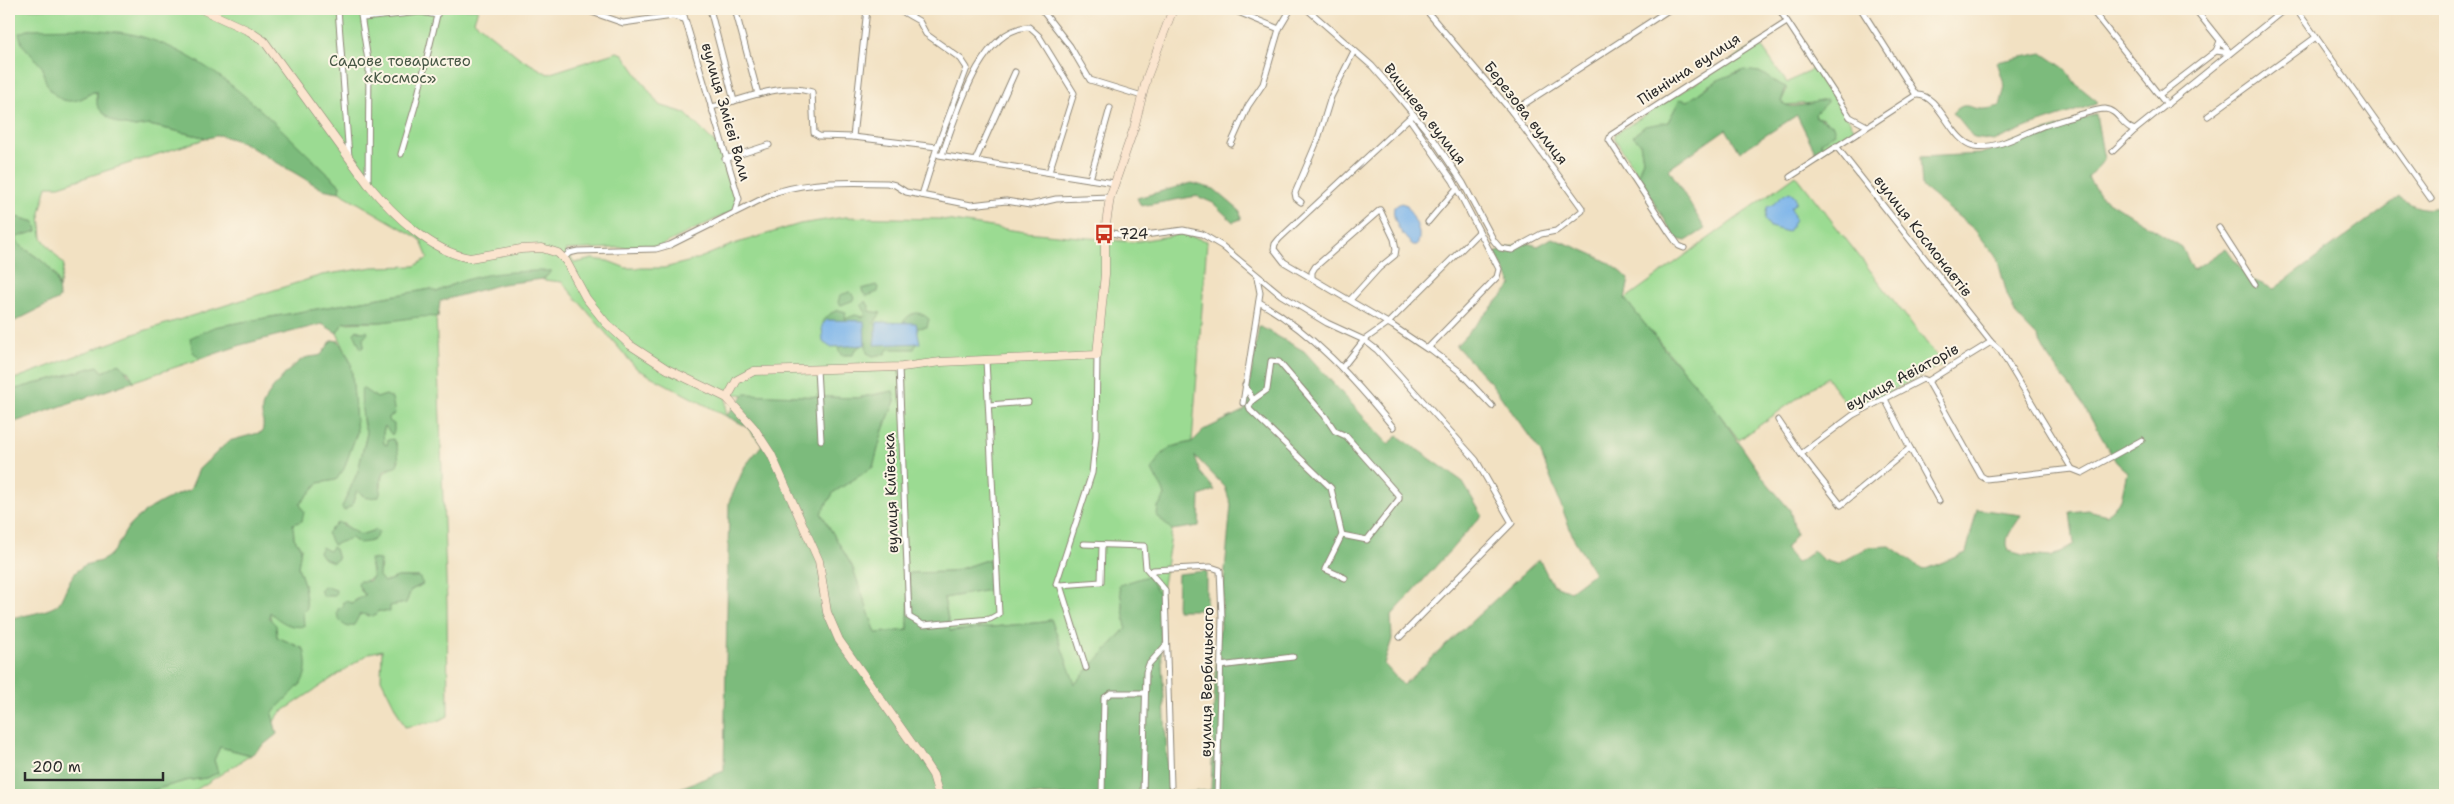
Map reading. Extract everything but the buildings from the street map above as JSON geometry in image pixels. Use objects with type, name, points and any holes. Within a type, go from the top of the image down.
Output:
[{"type":"street","points":[[201,9],[249,31],[264,41],[368,184],[397,216],[442,248],[470,258],[521,249],[552,249],[564,258],[592,307],[630,345],[667,369],[727,398],[754,428],[771,454],[780,473],[819,562],[827,612],[838,640],[918,752],[933,776],[939,795]]},
{"type":"street","points":[[338,9],[349,158]]},
{"type":"street","points":[[360,9],[363,18],[369,67],[368,184]]},
{"type":"street","points":[[583,9],[623,23],[673,16],[684,19]]},
{"type":"street","name":"вулиця Змієві Вали","points":[[683,9],[684,19],[725,159],[739,199],[735,212]]},
{"type":"street","points":[[710,9],[734,101]]},
{"type":"street","points":[[735,9],[758,94]]},
{"type":"street","points":[[853,137],[867,9]]},
{"type":"street","points":[[898,9],[919,21],[926,34],[961,59],[967,68],[937,147],[922,195]]},
{"type":"street","points":[[1041,9],[1070,46],[1090,80],[1142,96]]},
{"type":"street","points":[[1086,668],[1060,585],[1056,584],[1092,473],[1096,436],[1098,355],[1105,274],[1105,231],[1110,197],[1134,128],[1142,96],[1173,9]]},
{"type":"street","points":[[1231,9],[1278,29]]},
{"type":"street","points":[[1231,144],[1248,106],[1263,84],[1278,29],[1291,9]]},
{"type":"street","name":"Вишнева вулиця","points":[[1307,9],[1372,66],[1463,183],[1491,237],[1500,248],[1512,250],[1541,234],[1556,231]]},
{"type":"street","name":"Березова вулиця","points":[[1424,9],[1512,112],[1582,208],[1582,211],[1556,231]]},
{"type":"street","points":[[1512,112],[1670,9]]},
{"type":"street","points":[[1779,9],[1850,117],[1867,126]]},
{"type":"street","points":[[1861,9],[1916,96]]},
{"type":"street","points":[[2091,9],[2167,105]]},
{"type":"street","points":[[2195,9],[2230,53]]},
{"type":"street","points":[[2113,151],[2135,130],[2285,9]]},
{"type":"street","points":[[2296,9],[2431,199]]},
{"type":"street","points":[[363,18],[421,12],[437,15],[416,103],[401,154]]},
{"type":"street","name":"Північна вулиця","points":[[1684,248],[1679,246],[1668,232],[1609,140],[1610,135],[1787,22]]},
{"type":"street","points":[[942,155],[970,77],[1006,33],[1029,27],[1040,36],[1074,93],[1048,172]]},
{"type":"street","points":[[2208,116],[2316,37]]},
{"type":"street","points":[[2159,95],[2216,51],[2220,41]]},
{"type":"street","points":[[1301,202],[1296,198],[1295,193],[1318,139],[1331,97],[1354,51]]},
{"type":"street","points":[[2216,51],[2230,53]]},
{"type":"street","points":[[975,161],[1015,72]]},
{"type":"street","points":[[711,107],[758,94],[782,89],[801,88],[812,92],[814,132],[819,136],[853,137],[937,147]]},
{"type":"street","points":[[1790,177],[1867,126],[1916,96],[1922,95],[1930,100],[1963,141],[1972,145],[1993,145],[2045,126],[2102,109],[2112,111],[2130,129],[2135,130]]},
{"type":"street","points":[[1090,179],[1110,108]]},
{"type":"street","points":[[1429,348],[1497,278],[1499,269],[1444,166],[1411,117],[1275,244],[1274,250],[1284,262],[1388,323],[1427,349],[1429,348],[1459,371],[1492,406]]},
{"type":"street","points":[[725,159],[769,145]]},
{"type":"street","name":"вулиця Космонавтів","points":[[1836,146],[1991,342],[2000,350],[2072,469]]},
{"type":"street","points":[[935,154],[1114,183]]},
{"type":"street","points":[[564,258],[569,253],[578,251],[656,249],[670,245],[735,212],[791,188],[831,182],[895,184],[906,192],[971,205],[1006,201],[1030,205],[1056,199],[1110,197]]},
{"type":"street","points":[[1428,222],[1456,189]]},
{"type":"street","points":[[1312,278],[1312,272],[1315,267],[1380,210],[1394,238],[1395,255],[1379,268],[1350,300]]},
{"type":"street","points":[[2219,228],[2255,284]]},
{"type":"street","points":[[1105,231],[1129,237],[1193,231],[1212,239],[1256,277],[1281,295],[1327,323],[1364,340],[1377,350],[1476,460],[1512,523],[1400,637]]},
{"type":"street","points":[[1342,368],[1364,340],[1388,323],[1479,232]]},
{"type":"street","points":[[1242,402],[1259,302],[1260,293],[1256,277]]},
{"type":"street","points":[[1259,302],[1303,332],[1342,368],[1393,427]]},
{"type":"street","name":"вулиця Авіаторів","points":[[1800,454],[1853,416],[1923,380],[1928,381],[1991,342]]},
{"type":"street","points":[[727,398],[737,380],[754,371],[899,367],[986,360],[1098,355]]},
{"type":"street","points":[[986,360],[988,404],[1028,402]]},
{"type":"street","points":[[1342,535],[1367,540],[1399,499],[1399,496],[1346,436],[1334,431],[1325,416],[1279,362],[1270,361],[1267,390],[1254,400],[1249,406],[1250,410],[1331,488],[1342,535],[1325,569],[1345,578]]},
{"type":"street","name":"вулиця Київська","points":[[899,367],[909,617],[923,625],[990,619],[999,614],[988,404]]},
{"type":"street","points":[[817,369],[822,440]]},
{"type":"street","points":[[1928,381],[1980,476],[1986,480],[2072,469],[2082,473],[2142,440]]},
{"type":"street","points":[[1245,385],[1254,400]]},
{"type":"street","points":[[1885,399],[1939,501]]},
{"type":"street","points":[[1778,420],[1800,454],[1841,505],[1910,448]]},
{"type":"street","points":[[1084,544],[1144,546],[1146,568],[1165,590],[1171,786]]},
{"type":"street","points":[[1060,585],[1101,582],[1102,545]]},
{"type":"street","name":"вулиця Вербицького","points":[[1152,573],[1153,570],[1211,567],[1220,570],[1222,617],[1217,795]]},
{"type":"street","points":[[1143,795],[1146,672],[1149,664],[1166,644]]},
{"type":"street","points":[[1220,666],[1293,658]]},
{"type":"street","points":[[1102,795],[1104,698],[1111,693],[1145,693]]},
{"type":"green space","name":"Садове товариство «Космос»","points":[[9,9],[478,9],[474,21],[520,58],[548,74],[617,52],[623,54],[659,105],[685,113],[719,147],[737,202],[735,210],[660,246],[565,250],[575,263],[592,259],[608,261],[626,268],[664,268],[695,260],[734,244],[800,224],[845,217],[939,219],[1025,232],[1133,242],[1182,234],[1207,241],[1192,442],[1170,447],[1156,479],[1163,486],[1165,496],[1158,507],[1172,530],[1161,597],[1148,577],[1126,628],[1074,685],[1051,619],[1045,622],[950,631],[944,598],[989,590],[989,559],[951,572],[909,573],[908,630],[876,634],[852,566],[821,513],[834,492],[873,467],[883,430],[895,401],[893,391],[857,398],[726,394],[726,416],[637,369],[562,282],[543,280],[551,271],[451,285],[437,292],[431,289],[214,327],[193,352],[200,359],[134,381],[128,371],[103,372],[98,366],[9,391],[9,381],[137,333],[322,275],[373,267],[415,266],[428,258],[420,239],[339,192],[340,185],[225,81],[39,63],[81,99],[93,92],[97,93],[96,99],[135,127],[149,125],[208,138],[59,186],[47,186],[40,213],[42,238],[64,265],[59,289],[58,281],[50,268],[18,243],[17,237],[35,222],[9,215]]},
{"type":"green space","points":[[82,28],[121,32],[143,37],[172,48],[199,62],[224,80],[273,121],[340,185],[339,192],[322,189],[242,142],[219,135],[208,138],[149,125],[135,127],[120,124],[110,119],[101,111],[97,105],[97,92],[74,101],[59,98],[47,85],[43,68],[22,44],[19,33],[30,29]]},
{"type":"green space","points":[[1759,43],[1787,83],[1815,67],[1855,129],[1821,151],[1824,119],[1816,117],[1815,114],[1827,102],[1785,105],[1781,102],[1787,89],[1759,72],[1737,72],[1708,86],[1688,102],[1680,99],[1668,122],[1645,128],[1633,136],[1640,143],[1643,159],[1638,175],[1615,139],[1615,134]]},
{"type":"green space","points":[[2042,53],[2064,68],[2076,84],[2097,101],[2096,104],[2027,127],[1994,141],[1974,138],[1953,113],[1965,106],[1984,109],[2000,106],[2005,86],[1997,62]]},
{"type":"green space","points":[[1744,70],[1759,72],[1786,87],[1781,102],[1786,105],[1797,106],[1827,100],[1815,114],[1816,117],[1833,125],[1835,133],[1821,142],[1821,151],[1817,155],[1797,115],[1740,152],[1726,129],[1669,169],[1705,229],[1686,241],[1676,239],[1638,175],[1643,159],[1640,143],[1633,136],[1645,126],[1668,122],[1680,99],[1688,101],[1718,80]]},
{"type":"green space","points":[[2096,114],[2104,160],[2088,178],[2100,196],[2182,247],[2193,270],[2226,248],[2248,278],[2274,289],[2399,197],[2421,208],[2439,207],[2445,204],[2445,795],[662,795],[724,771],[729,502],[745,466],[762,445],[746,426],[726,416],[745,394],[857,398],[893,391],[895,401],[883,430],[873,467],[834,492],[821,513],[852,566],[876,633],[908,630],[909,573],[951,572],[989,559],[990,590],[944,598],[950,631],[1045,622],[1051,619],[1075,684],[1126,628],[1119,585],[1148,576],[1161,597],[1160,624],[1169,794],[1211,790],[1215,678],[1231,505],[1225,487],[1195,456],[1200,472],[1215,490],[1200,496],[1199,526],[1172,530],[1157,516],[1158,507],[1165,496],[1152,470],[1159,457],[1171,447],[1192,442],[1204,430],[1245,410],[1259,326],[1304,351],[1388,444],[1398,436],[1462,481],[1482,515],[1391,616],[1392,639],[1384,664],[1403,685],[1539,559],[1552,584],[1570,591],[1594,573],[1574,539],[1540,451],[1491,383],[1456,346],[1512,285],[1495,253],[1523,242],[1538,246],[1552,238],[1603,260],[1629,279],[1625,299],[1665,350],[1711,402],[1764,479],[1790,510],[1796,534],[1785,549],[1797,563],[1814,551],[1823,560],[1837,564],[1869,547],[1890,546],[1923,570],[1966,553],[1977,509],[2021,515],[2008,536],[2007,546],[2009,551],[2023,555],[2051,557],[2074,544],[2070,512],[2088,510],[2107,515],[2121,499],[2127,472],[2116,462],[2083,405],[2047,355],[2038,338],[2016,315],[2007,294],[1997,258],[1975,230],[1922,187],[1920,157],[1980,154]]},
{"type":"green space","points":[[1796,175],[1943,364],[1851,412],[1827,377],[1739,440],[1625,299]]},
{"type":"green space","points":[[1192,183],[1214,189],[1240,211],[1241,219],[1233,222],[1213,203],[1197,196],[1141,206],[1137,198]]},
{"type":"green space","points":[[9,215],[35,222],[37,231],[17,237],[18,243],[52,271],[56,279],[59,299],[9,324]]},
{"type":"green space","points":[[522,271],[552,271],[543,279],[502,284],[440,301],[438,317],[379,322],[348,322],[343,323],[337,333],[322,324],[244,344],[200,359],[193,352],[190,338],[214,327],[431,289],[437,292],[465,280],[493,274]]},
{"type":"green space","points":[[876,285],[879,287],[878,292],[867,296],[863,293],[862,289]]},
{"type":"green space","points":[[850,292],[855,297],[854,300],[841,305],[838,303],[840,295]]},
{"type":"green space","points":[[866,301],[869,311],[881,313],[874,323],[877,326],[899,327],[909,316],[916,313],[924,315],[929,319],[927,327],[917,328],[917,343],[914,349],[888,349],[885,354],[873,356],[867,353],[866,342],[855,350],[853,355],[841,355],[829,328],[822,322],[831,313],[839,310],[846,312],[845,319],[855,315],[864,317],[866,313],[861,305]]},
{"type":"green space","points":[[436,314],[447,604],[448,716],[438,721],[405,727],[381,679],[382,650],[370,653],[280,713],[273,723],[272,714],[283,699],[301,684],[304,649],[277,637],[270,616],[270,612],[303,612],[304,584],[298,567],[301,548],[294,538],[293,524],[300,504],[318,483],[336,480],[343,469],[357,433],[351,363],[337,333],[343,323],[381,322]],"holes":[[[373,395],[377,398],[386,395],[389,421],[383,432],[383,440],[384,444],[387,445],[388,440],[393,440],[396,444],[399,461],[382,475],[381,487],[363,496],[357,490],[352,505],[343,507],[358,471],[367,433],[364,426],[361,404]],[[342,523],[360,535],[372,531],[354,541],[351,538],[347,538]],[[374,561],[381,566],[378,576],[384,582],[398,577],[419,577],[420,586],[411,590],[406,603],[389,606],[369,616],[363,613],[357,617],[342,608],[365,595],[360,590],[367,580],[373,577],[370,562]]]},
{"type":"green space","points":[[357,330],[367,331],[368,333],[363,339],[364,346],[361,349],[354,333]]},
{"type":"green space","points":[[332,340],[339,341],[351,363],[357,432],[344,469],[336,480],[318,483],[300,504],[304,512],[302,521],[293,524],[294,538],[301,548],[298,567],[304,584],[307,608],[303,612],[304,626],[299,627],[286,624],[270,612],[269,618],[276,625],[277,637],[304,649],[306,671],[299,685],[272,714],[277,734],[251,755],[220,747],[214,760],[218,773],[206,778],[185,781],[136,795],[9,795],[9,618],[36,613],[56,606],[69,581],[81,567],[108,557],[137,518],[174,496],[190,490],[199,469],[229,441],[262,432],[262,409],[267,396],[273,388],[300,361],[307,357],[321,355]]},
{"type":"green space","points":[[119,363],[134,381],[9,424],[9,391],[98,366],[103,372]]},
{"type":"green space","points":[[362,388],[377,398],[386,395],[392,398],[395,414],[389,417],[389,421],[394,424],[394,431],[392,435],[385,426],[383,432],[384,444],[387,445],[388,440],[393,439],[398,452],[398,463],[397,466],[387,469],[383,473],[379,497],[366,498],[357,490],[352,505],[344,511],[342,507],[358,471],[367,433],[362,411]]},
{"type":"green space","points":[[338,522],[360,535],[375,530],[379,532],[374,540],[369,542],[359,543],[351,538],[333,545],[327,533]]},
{"type":"green space","points":[[322,547],[329,551],[332,547],[335,549],[338,559],[333,562],[323,558],[319,552]]},
{"type":"green space","points":[[370,559],[380,560],[379,576],[384,582],[398,577],[419,577],[423,584],[411,590],[406,603],[390,606],[390,612],[378,611],[375,616],[360,614],[354,625],[348,627],[339,620],[337,615],[338,609],[344,606],[342,603],[345,601],[352,603],[365,595],[358,585],[359,581],[369,581],[373,577]]},
{"type":"green space","points":[[1206,571],[1206,610],[1177,610],[1178,574]]},
{"type":"green space","points":[[324,586],[336,590],[335,596],[323,596],[320,590]]},
{"type":"green space","points":[[220,747],[251,755],[188,795],[136,795],[185,781],[206,778],[218,773],[214,760]]},
{"type":"water","points":[[1790,192],[1795,196],[1796,202],[1791,208],[1795,219],[1788,232],[1770,227],[1765,219],[1767,207]]},
{"type":"water","points":[[1401,203],[1407,205],[1418,229],[1419,240],[1417,245],[1409,242],[1396,223],[1394,207]]},
{"type":"water","points":[[827,320],[864,321],[865,345],[830,347],[823,342],[822,325]]},
{"type":"water","points":[[877,322],[916,323],[920,343],[874,345]]},
{"type":"place","name":"724","points":[[1104,234]]}]
